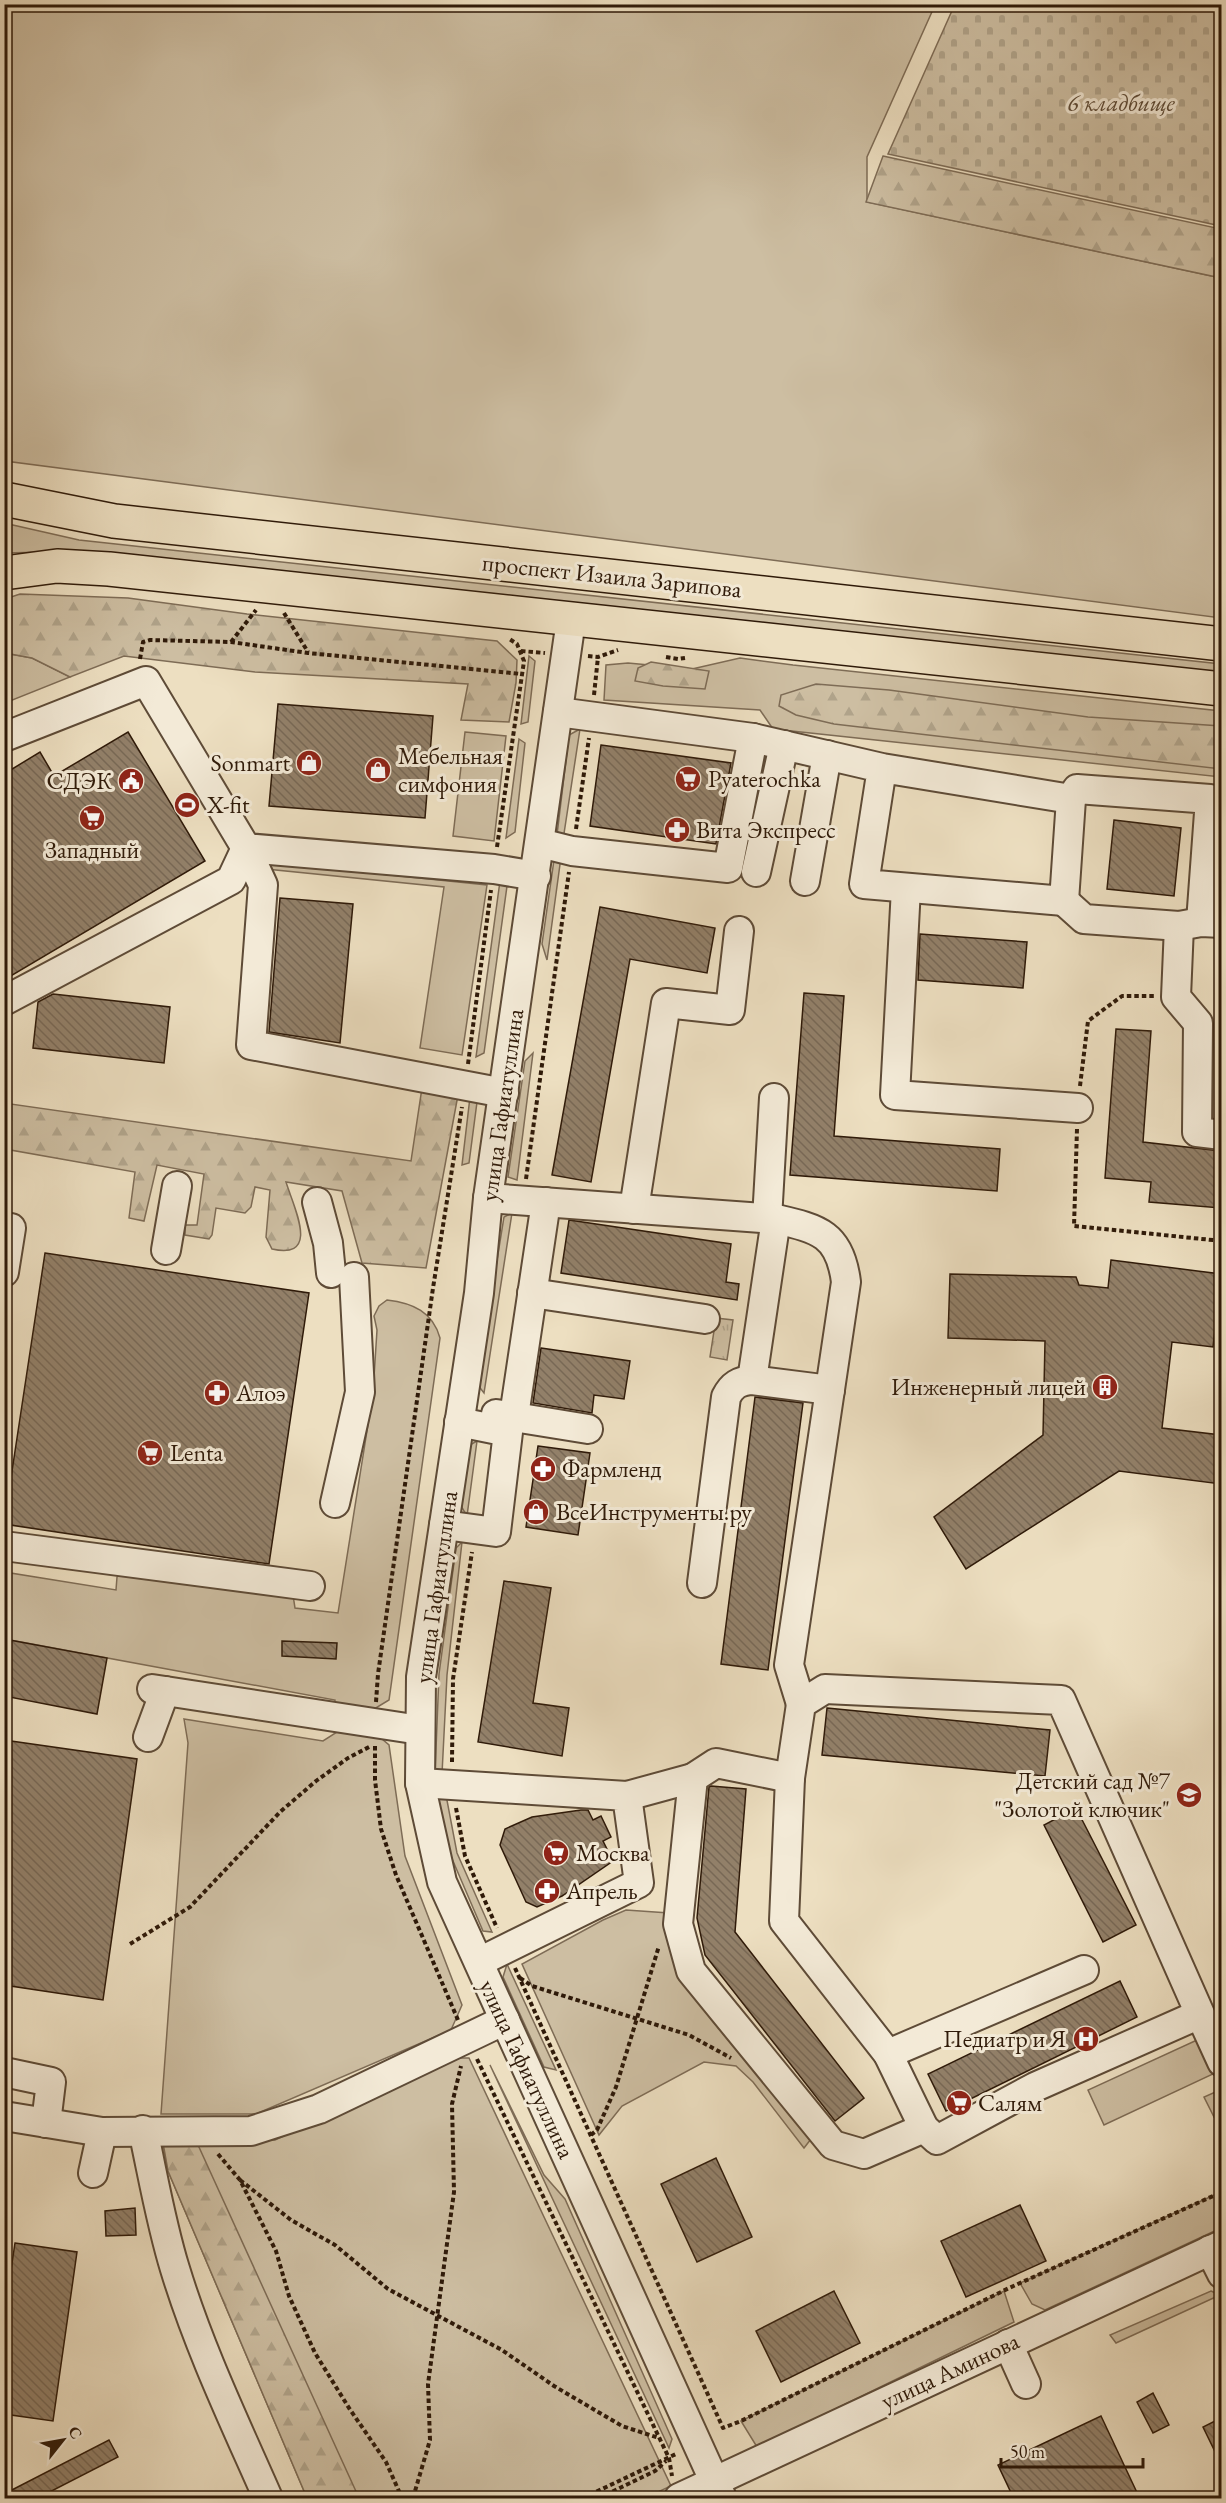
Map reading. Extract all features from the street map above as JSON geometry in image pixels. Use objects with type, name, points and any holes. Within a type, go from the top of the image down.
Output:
[{"type":"main road","name":"проспект Изаила Зарипова","points":[[4,499],[114,521],[1221,644]]},
{"type":"main road","name":"проспект Изаила Зарипова","points":[[4,573],[57,566],[109,569],[1221,689]]},
{"type":"street","name":"улица Гафиатуллина","points":[[571,620],[488,1198],[478,1293],[421,1677],[420,1783],[442,1882],[718,2490]]},
{"type":"street","points":[[4,737],[146,681],[246,848],[263,885],[251,1045],[504,1093]]},
{"type":"street","points":[[558,712],[753,738],[882,768],[1071,799]]},
{"type":"street","points":[[540,843],[572,851],[728,868],[753,738]]},
{"type":"street","points":[[756,872],[784,746]]},
{"type":"street","points":[[805,881],[827,755]]},
{"type":"street","points":[[882,768],[864,884],[1064,901],[1084,919],[1200,923]]},
{"type":"street","points":[[1064,901],[1071,799],[1077,789],[1210,799],[1200,923],[1176,997],[1198,1023],[1197,1132],[1221,1135]]},
{"type":"street","points":[[246,848],[494,870],[536,876]]},
{"type":"street","points":[[4,1001],[231,880],[246,848]]},
{"type":"street","points":[[906,888],[895,1095],[1078,1108]]},
{"type":"street","points":[[634,1209],[666,1003],[730,1010],[739,931]]},
{"type":"street","points":[[752,1380],[771,1219],[774,1098]]},
{"type":"street","points":[[166,1250],[177,1186]]},
{"type":"street","points":[[488,1198],[771,1219],[812,1228],[820,1232],[831,1242],[844,1265],[846,1282],[789,1665],[801,1704],[790,1778],[784,1921],[888,2054],[924,2128],[937,2140],[1035,2087],[1200,2014]]},
{"type":"street","points":[[514,1416],[532,1293],[534,1201]]},
{"type":"street","points":[[317,1203],[328,1243],[342,1275],[360,1392],[335,1503]]},
{"type":"street","points":[[4,1272],[11,1228]]},
{"type":"street","points":[[532,1293],[705,1319]]},
{"type":"street","points":[[702,1583],[726,1397],[735,1385],[752,1380],[830,1390]]},
{"type":"street","points":[[460,1415],[514,1416],[588,1429]]},
{"type":"street","points":[[444,1525],[496,1532],[508,1431],[460,1415]]},
{"type":"street","points":[[4,1546],[310,1586]]},
{"type":"street","points":[[801,1704],[825,1689],[1060,1700],[1221,2062]]},
{"type":"street","points":[[148,1737],[158,1690],[375,1734],[420,1730]]},
{"type":"street","points":[[420,1783],[627,1796],[693,1778],[716,1763],[790,1778]]},
{"type":"street","points":[[693,1778],[678,1924],[692,1971],[833,2145],[864,2154],[924,2128]]},
{"type":"street","points":[[478,1962],[639,1883],[627,1796]]},
{"type":"street","points":[[888,2054],[1084,1970]]},
{"type":"street","points":[[4,2116],[102,2132],[251,2131],[319,2109],[469,2044],[506,2020]]},
{"type":"street","points":[[4,2072],[51,2082],[46,2123]]},
{"type":"street","points":[[142,2130],[174,2267],[182,2291],[207,2360],[268,2499]]},
{"type":"street","points":[[93,2173],[102,2132]]},
{"type":"street","name":"улица Аминова","points":[[675,2487],[718,2490],[1008,2344],[1218,2256]]},
{"type":"street","points":[[1008,2344],[1026,2384]]},
{"type":"path","points":[[231,642],[256,609]]},
{"type":"path","points":[[284,612],[308,653]]},
{"type":"path","points":[[139,666],[143,642],[150,640],[231,642],[308,653],[522,674]]},
{"type":"path","points":[[521,651],[524,661],[465,1085],[433,1288],[378,1674],[375,1779],[381,1829],[396,1875],[469,2044],[669,2458],[675,2487]]},
{"type":"path","points":[[534,1201],[572,851],[598,657]]},
{"type":"path","points":[[1176,997],[1122,996],[1088,1021],[1078,1108],[1074,1226],[1221,1241]]},
{"type":"path","points":[[475,1530],[453,1679],[452,1786],[465,1856],[723,2428],[1009,2288],[1221,2192]]},
{"type":"path","points":[[130,1944],[190,1908],[280,1812],[375,1734]]},
{"type":"path","points":[[591,2136],[597,2130],[616,2087],[659,1944]]},
{"type":"path","points":[[520,1977],[532,1986],[638,2017],[689,2035],[738,2063]]},
{"type":"path","points":[[413,2499],[430,2440],[428,2384],[454,2192],[452,2104],[460,2067],[469,2044]]},
{"type":"path","points":[[198,2131],[240,2180],[291,2220],[335,2246],[388,2289],[502,2350],[554,2386],[622,2426],[659,2438]]},
{"type":"path","points":[[240,2180],[276,2251],[289,2296],[315,2353],[348,2408],[387,2462],[402,2499]]},
{"type":"path","points":[[583,2499],[676,2454]]},
{"type":"path","points":[[599,2499],[655,2471],[669,2458]]},
{"type":"green space","name":"6 кладбище","points":[[955,4],[1221,5],[1221,226],[888,154]]},
{"type":"green space","points":[[5,5],[935,5],[867,157],[867,202],[1221,278],[1221,618],[5,461]]},
{"type":"green space","points":[[883,156],[1221,229],[1221,278],[866,202]]},
{"type":"green space","points":[[4,523],[79,540],[1221,664],[1221,674],[86,551],[5,553]]},
{"type":"green space","points":[[20,594],[128,598],[247,614],[497,641],[517,660],[516,683],[509,722],[461,720],[468,684],[255,672],[124,656],[70,677],[32,658],[5,653],[5,599]]},
{"type":"green space","points":[[4,653],[32,658],[70,677],[5,703]]},
{"type":"green space","points":[[529,656],[535,661],[528,722],[521,724]]},
{"type":"green space","points":[[740,658],[1221,711],[1221,777],[773,729],[760,710],[604,700],[606,665],[628,663],[692,669]]},
{"type":"green space","points":[[651,662],[709,671],[705,689],[635,681],[638,668]]},
{"type":"green space","points":[[816,684],[889,690],[1088,717],[1221,726],[1221,769],[834,724],[796,715],[779,706],[781,695]]},
{"type":"green space","points":[[580,729],[563,840],[557,835],[569,735]]},
{"type":"green space","points":[[465,732],[506,736],[494,841],[453,836]]},
{"type":"green space","points":[[519,739],[525,743],[515,832],[506,838]]},
{"type":"green space","points":[[561,857],[547,960],[542,944],[554,860]]},
{"type":"green space","points":[[264,862],[487,885],[462,1055],[420,1048],[444,887],[266,869]]},
{"type":"green space","points":[[500,881],[507,886],[484,1053],[476,1057]]},
{"type":"green space","points":[[533,1053],[517,1180],[508,1177],[525,1061]]},
{"type":"green space","points":[[422,1088],[458,1095],[426,1268],[362,1263],[342,1191],[286,1182],[298,1218],[300,1239],[296,1247],[287,1250],[272,1249],[266,1237],[270,1190],[255,1187],[251,1207],[245,1213],[216,1208],[212,1235],[209,1239],[185,1235],[185,1225],[197,1225],[204,1174],[157,1165],[144,1221],[129,1218],[135,1172],[5,1149],[4,1103],[411,1161]]},
{"type":"green space","points":[[470,1097],[477,1102],[469,1163],[462,1165]]},
{"type":"green space","points":[[512,1213],[484,1393],[477,1384],[504,1217]]},
{"type":"green space","points":[[387,1300],[421,1310],[437,1329],[440,1338],[389,1700],[366,1714],[334,1708],[335,1700],[5,1639],[4,1572],[116,1590],[117,1577],[126,1568],[293,1595],[295,1608],[338,1613],[373,1393],[377,1330],[374,1316],[379,1306]]},
{"type":"green space","points":[[716,1318],[733,1320],[727,1360],[710,1357]]},
{"type":"green space","points":[[477,1441],[467,1516],[461,1506],[468,1446]]},
{"type":"green space","points":[[462,1542],[447,1675],[442,1774],[435,1774],[439,1674],[456,1548]]},
{"type":"green space","points":[[184,1719],[323,1741],[340,1730],[382,1739],[389,1745],[405,1856],[462,2005],[451,2030],[256,2114],[161,2114],[188,1743]]},
{"type":"green space","points":[[437,1793],[446,1795],[457,1853],[492,1932],[483,1931],[450,1854]]},
{"type":"green space","points":[[626,1910],[669,1913],[675,1956],[711,2019],[811,2139],[804,2148],[753,2082],[736,2066],[704,2062],[622,2106],[599,2135],[522,1964]]},
{"type":"green space","points":[[507,1964],[556,2070],[544,2067],[503,1977]]},
{"type":"green space","points":[[1197,2040],[1213,2074],[1104,2125],[1088,2090]]},
{"type":"green space","points":[[450,2058],[469,2058],[671,2486],[645,2498],[307,2498],[168,2171],[163,2143],[275,2140]]},
{"type":"green space","points":[[490,2065],[544,2175],[565,2199],[672,2439],[669,2448]]},
{"type":"green space","points":[[1220,2090],[1221,2114],[1214,2117],[1204,2097]]},
{"type":"green space","points":[[163,2143],[198,2145],[359,2498],[307,2498],[168,2171]]},
{"type":"green space","points":[[1221,2192],[1221,2228],[1045,2310],[1032,2304],[1020,2283]]},
{"type":"green space","points":[[1004,2291],[1014,2322],[757,2447],[741,2421]]},
{"type":"green space","points":[[1211,2291],[1220,2295],[1116,2343],[1110,2335]]},
{"type":"building","points":[[278,704],[433,716],[425,818],[269,806]]},
{"type":"building","name":"Западный","points":[[128,732],[205,861],[4,980],[4,774],[40,752],[54,776]]},
{"type":"building","points":[[601,745],[731,763],[716,844],[590,826]]},
{"type":"building","points":[[1114,820],[1181,828],[1174,896],[1107,889]]},
{"type":"building","points":[[280,898],[353,904],[340,1043],[269,1032]]},
{"type":"building","points":[[600,907],[715,928],[707,973],[630,959],[591,1182],[552,1175]]},
{"type":"building","points":[[920,934],[1027,942],[1023,988],[918,980]]},
{"type":"building","points":[[804,993],[844,996],[834,1136],[1000,1149],[997,1191],[790,1175]]},
{"type":"building","points":[[53,994],[170,1007],[164,1063],[33,1048],[38,1002]]},
{"type":"building","points":[[1116,1029],[1151,1031],[1143,1142],[1221,1151],[1221,1208],[1149,1202],[1151,1182],[1105,1178]]},
{"type":"building","points":[[569,1220],[731,1244],[726,1282],[739,1284],[737,1300],[561,1273]]},
{"type":"building","name":"Lenta","points":[[45,1253],[309,1293],[269,1564],[4,1524]]},
{"type":"building","name":"Инженерный лицей","points":[[1111,1260],[1221,1274],[1213,1347],[1172,1342],[1162,1428],[1221,1435],[1221,1484],[1119,1471],[966,1569],[934,1517],[1043,1435],[1045,1341],[948,1338],[950,1274],[1076,1277],[1079,1285],[1108,1288]]},
{"type":"building","points":[[541,1348],[630,1361],[624,1399],[594,1395],[592,1413],[533,1403]]},
{"type":"building","points":[[755,1397],[803,1403],[768,1670],[721,1664]]},
{"type":"building","points":[[538,1446],[590,1453],[578,1535],[526,1527]]},
{"type":"building","points":[[504,1581],[551,1588],[533,1703],[569,1708],[562,1756],[478,1742]]},
{"type":"building","points":[[4,1639],[107,1658],[97,1714],[4,1696]]},
{"type":"building","points":[[282,1641],[337,1643],[336,1659],[282,1656]]},
{"type":"building","points":[[827,1708],[1050,1730],[1045,1776],[822,1755]]},
{"type":"building","points":[[4,1740],[137,1759],[103,2000],[4,1985]]},
{"type":"building","points":[[709,1787],[746,1789],[735,1932],[864,2098],[835,2121],[705,1955],[697,1918]]},
{"type":"building","points":[[1076,1808],[1136,1925],[1103,1942],[1044,1825]]},
{"type":"building","name":"Москва","points":[[588,1810],[593,1820],[601,1816],[611,1837],[603,1841],[613,1861],[562,1896],[537,1907],[526,1902],[500,1845],[505,1829],[532,1817]]},
{"type":"building","points":[[1120,1981],[1137,2017],[946,2111],[928,2074]]},
{"type":"building","points":[[716,2158],[752,2237],[697,2262],[661,2184]]},
{"type":"building","points":[[1020,2205],[1046,2261],[966,2297],[941,2241]]},
{"type":"building","points":[[135,2208],[136,2235],[106,2236],[105,2211]]},
{"type":"building","points":[[15,2243],[77,2252],[53,2421],[4,2414],[4,2317]]},
{"type":"building","points":[[834,2291],[860,2343],[781,2382],[756,2331]]},
{"type":"building","points":[[1153,2393],[1169,2425],[1153,2433],[1137,2402]]},
{"type":"building","points":[[1101,2416],[1140,2499],[1014,2499],[998,2465]]},
{"type":"building","points":[[1221,2418],[1221,2464],[1203,2427]]},
{"type":"building","points":[[109,2440],[118,2457],[36,2499],[4,2499],[4,2494]]},
{"type":"place","name":"Sonmart","points":[[309,763]]},
{"type":"place","name":"Мебельная симфония","points":[[378,770]]},
{"type":"place","name":"Pyaterochka","points":[[688,779]]},
{"type":"place","name":"СДЭК","points":[[131,781]]},
{"type":"place","name":"X-fit","points":[[187,805]]},
{"type":"place","name":"Западный","points":[[92,818]]},
{"type":"place","name":"Вита Экспресс","points":[[677,830]]},
{"type":"place","name":"Инженерный лицей","points":[[1105,1387]]},
{"type":"place","name":"Алоэ","points":[[217,1393]]},
{"type":"place","name":"Lenta","points":[[150,1453]]},
{"type":"place","name":"Фармленд","points":[[543,1469]]},
{"type":"place","name":"ВсеИнструменты.ру","points":[[536,1512]]},
{"type":"place","name":"Детский сад №7 \"Золотой ключик\"","points":[[1189,1795]]},
{"type":"place","name":"Москва","points":[[556,1853]]},
{"type":"place","name":"Апрель","points":[[547,1891]]},
{"type":"place","name":"Педиатр и Я","points":[[1086,2039]]},
{"type":"place","name":"Салям","points":[[959,2103]]}]
